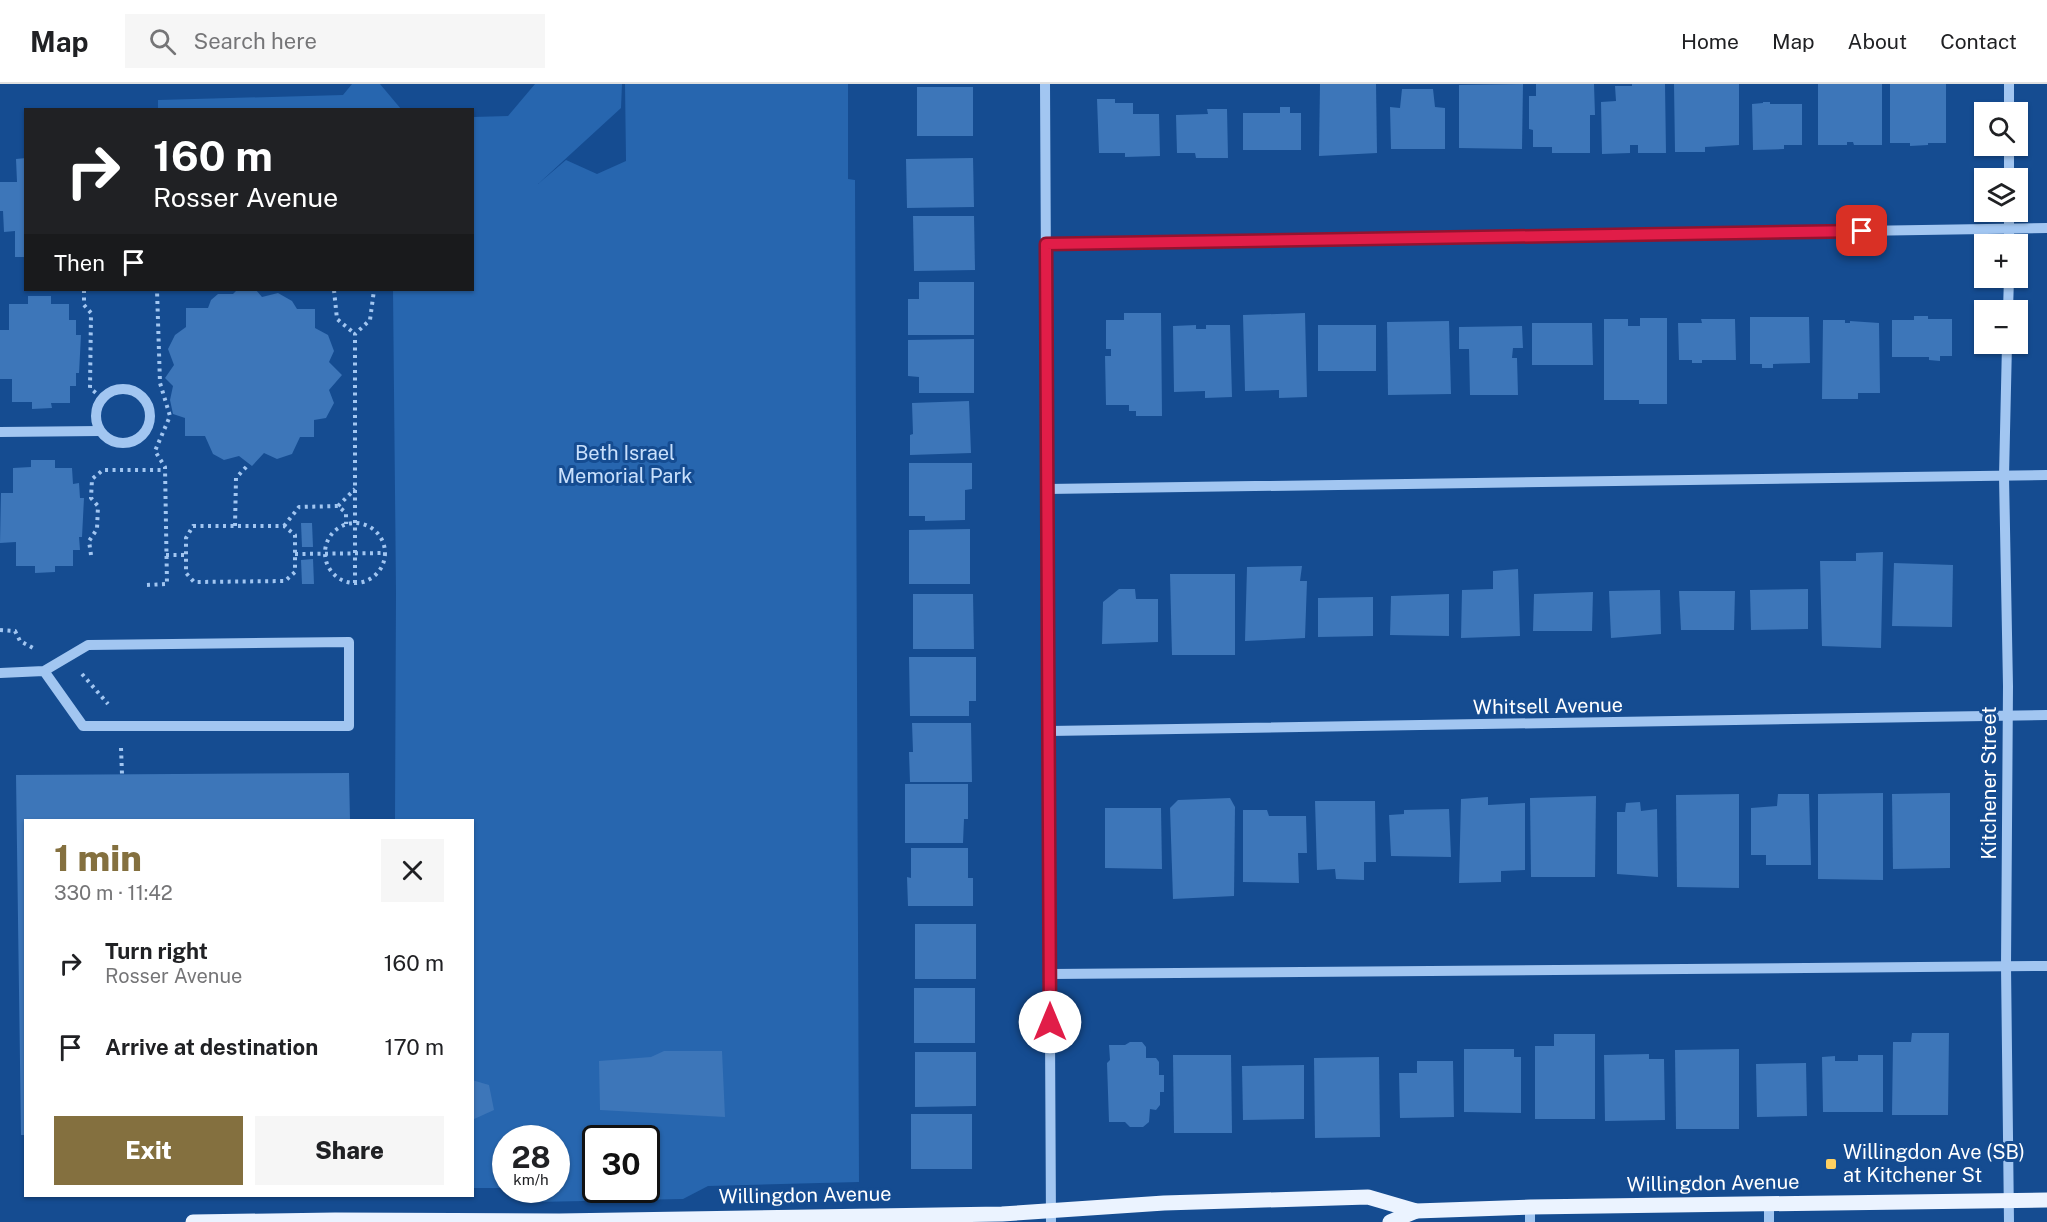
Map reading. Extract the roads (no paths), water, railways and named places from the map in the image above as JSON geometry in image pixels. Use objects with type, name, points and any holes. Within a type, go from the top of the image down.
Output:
[{"type":"main road","name":"Willingdon Avenue","points":[[193,1222],[1051,1217],[1164,1203],[1368,1197],[1416,1211],[1530,1215],[1769,1203],[2047,1200]]},
{"type":"main road","name":"Willingdon Avenue","points":[[1390,1222],[1416,1211]]},
{"type":"street","points":[[1045,84],[1051,1217]]},
{"type":"street","points":[[2008,84],[2009,102]]},
{"type":"street","points":[[2009,222],[2009,234]]},
{"type":"street","points":[[1046,244],[2047,228]]},
{"type":"street","name":"Kitchener Street","points":[[2007,354],[2004,476],[2008,717],[2006,966],[2009,1222]]},
{"type":"street","points":[[0,432],[100,431],[114,443],[133,442],[147,430],[150,422],[148,404],[135,391],[118,389],[102,398],[96,414],[100,431]]},
{"type":"street","points":[[1047,489],[2047,475]]},
{"type":"street","points":[[0,673],[44,671],[88,645],[349,642],[349,726],[83,726],[44,671]]},
{"type":"street","name":"Whitsell Avenue","points":[[1049,731],[2047,715]]},
{"type":"street","points":[[1050,974],[2047,966]]},
{"type":"street","points":[[1769,1203],[1769,1222]]},
{"type":"place","name":"Willingdon Ave (SB) at Kitchener St","points":[[1831,1164]]},
{"type":"park label","name":"Beth Israel Memorial Park","points":[[625,464]]}]
